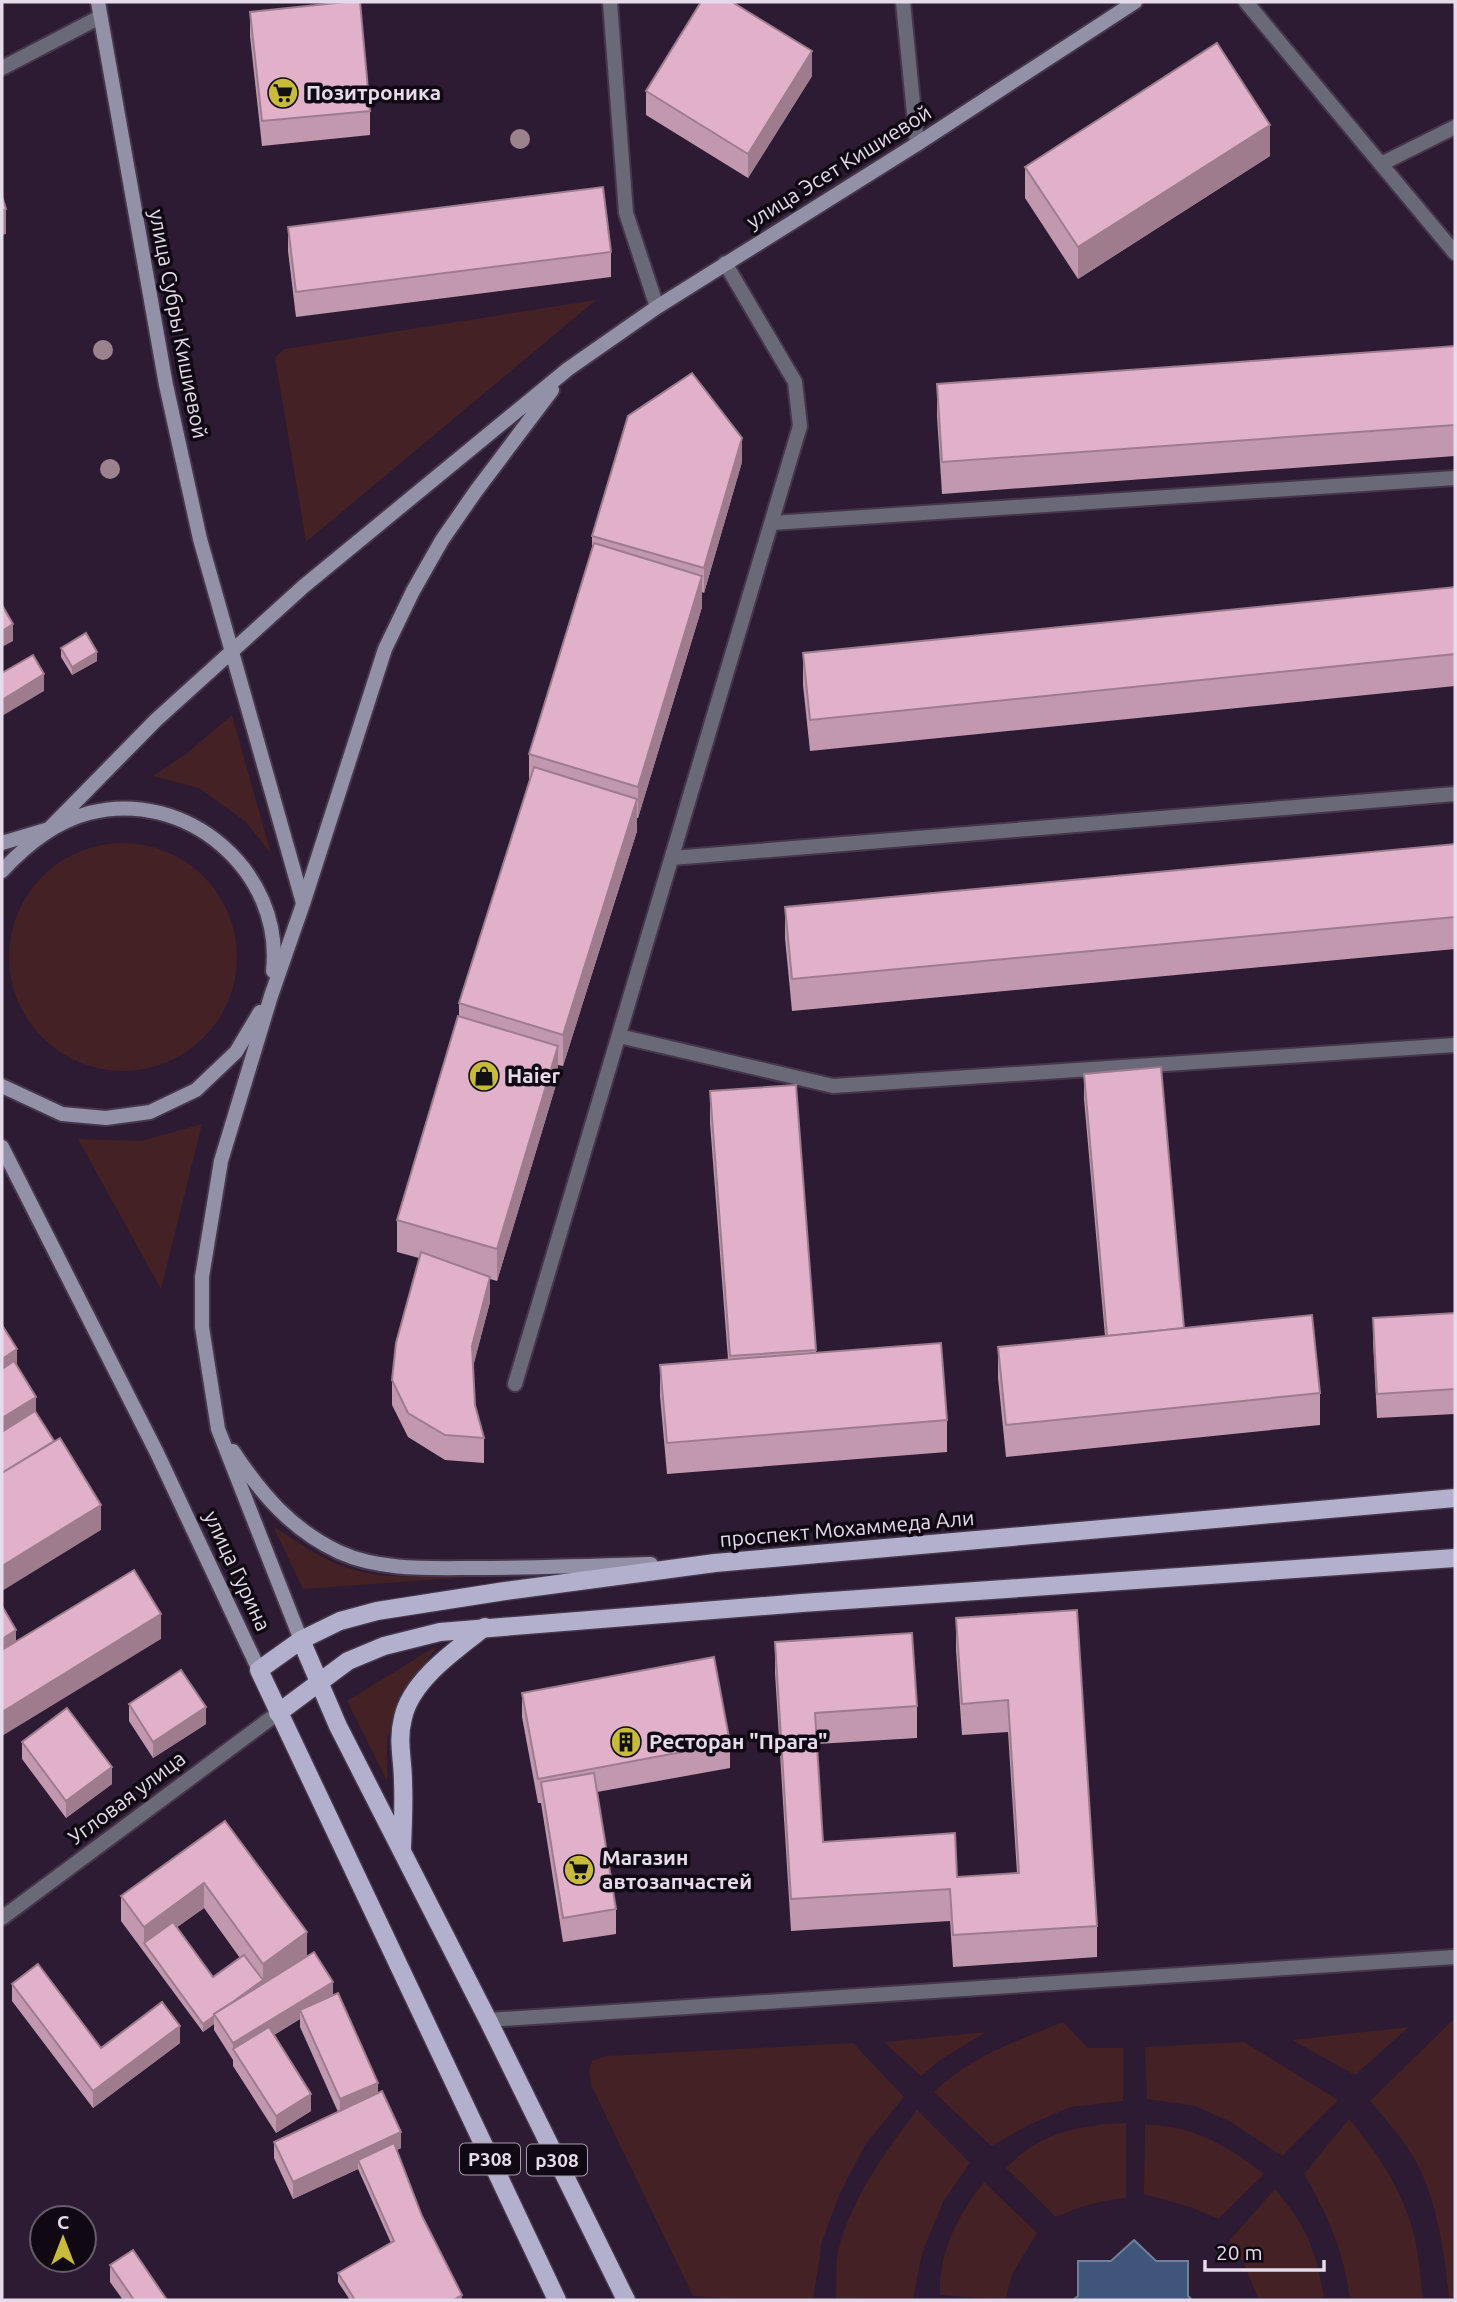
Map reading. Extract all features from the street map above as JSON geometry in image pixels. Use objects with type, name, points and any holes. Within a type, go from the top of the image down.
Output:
[{"type":"main road","name":"улица Субры Кишиевой","points":[[98,2],[166,384],[200,539],[303,904]]},
{"type":"main road","name":"улица Эсет Кишиевой","points":[[568,369],[657,307],[917,144],[1135,2]]},
{"type":"main road","points":[[2,871],[49,829],[156,720],[304,586],[568,369]]},
{"type":"main road","points":[[488,2020],[318,1681],[218,1429],[202,1326],[202,1278],[221,1161],[271,996],[385,649],[412,591],[442,540],[568,369]]},
{"type":"main road","points":[[2,843],[49,829],[90,812],[134,808],[177,818],[216,838],[247,870],[267,909],[275,952],[271,996],[236,1052],[195,1090],[150,1112],[106,1118],[62,1114],[2,1086]]},
{"type":"main road","name":"улица Гурина","points":[[2,1147],[157,1453],[557,2300]]},
{"type":"main road","points":[[218,1429],[254,1484],[285,1517],[313,1538],[342,1553],[375,1563],[415,1567],[537,1568],[715,1563]]},
{"type":"main road","name":"проспект Мохаммеда Али","points":[[259,1670],[301,1640],[340,1621],[377,1611],[715,1563],[1455,1498]]},
{"type":"main road","points":[[278,1713],[348,1661],[384,1646],[440,1632],[802,1602],[1455,1558]]},
{"type":"main road","points":[[402,1851],[403,1780],[399,1750],[403,1715],[419,1686],[437,1665],[485,1627]]},
{"type":"main road","name":"p308","points":[[488,2020],[626,2300]]},
{"type":"street","points":[[610,2],[626,213],[657,307]]},
{"type":"street","points":[[903,2],[917,144]]},
{"type":"street","points":[[1246,2],[1455,253]]},
{"type":"street","points":[[2,68],[100,17]]},
{"type":"street","points":[[1381,164],[1455,127]]},
{"type":"street","points":[[515,1384],[800,426],[795,382],[725,263]]},
{"type":"street","points":[[772,523],[1455,478]]},
{"type":"street","points":[[672,858],[1455,794]]},
{"type":"street","points":[[619,1036],[833,1086],[1455,1045]]},
{"type":"street","name":"Угловая улица","points":[[2,1918],[278,1713]]},
{"type":"street","points":[[488,2020],[1455,1957]]},
{"type":"shaded area","points":[[596,300],[306,542],[275,358],[284,349]]},
{"type":"shaded area","points":[[232,715],[271,854],[246,822],[199,788],[153,776],[186,754]]},
{"type":"shaded area","points":[[123,843],[145,845],[167,852],[204,876],[228,913],[235,935],[235,979],[228,1001],[204,1038],[167,1062],[145,1069],[123,1071],[101,1069],[79,1062],[42,1038],[18,1001],[11,979],[9,957],[11,935],[18,913],[42,876],[79,852],[101,845]]},
{"type":"shaded area","points":[[202,1124],[161,1289],[78,1139],[141,1141]]},
{"type":"shaded area","points":[[273,1526],[323,1557],[355,1570],[397,1576],[470,1577],[303,1589]]},
{"type":"shaded area","points":[[438,1645],[410,1685],[387,1738],[387,1781],[347,1701]]},
{"type":"shaded area","points":[[1453,2020],[1455,2300],[1449,2300],[1440,2232],[1425,2182],[1408,2149],[1370,2101]]},
{"type":"shaded area","points":[[1063,2022],[1088,2048],[1123,2048],[1123,2101],[1070,2107],[991,2146],[934,2092],[948,2079],[979,2059]]},
{"type":"shaded area","points":[[1409,2027],[1355,2075],[1292,2040]]},
{"type":"shaded area","points":[[986,2032],[940,2060],[921,2076],[884,2042]]},
{"type":"shaded area","points":[[1244,2042],[1338,2100],[1282,2156],[1231,2122],[1195,2106],[1147,2099],[1145,2047]]},
{"type":"shaded area","points":[[853,2043],[904,2097],[865,2145],[840,2193],[822,2241],[813,2300],[693,2296],[591,2085],[589,2072],[592,2061],[606,2056]]},
{"type":"shaded area","points":[[917,2110],[970,2163],[943,2202],[922,2253],[913,2300],[836,2298],[838,2254],[853,2210],[882,2158]]},
{"type":"shaded area","points":[[1349,2119],[1383,2165],[1403,2202],[1416,2246],[1423,2300],[1350,2300],[1344,2266],[1334,2234],[1304,2174]]},
{"type":"shaded area","points":[[1126,2123],[1126,2198],[1090,2204],[1056,2217],[1006,2168],[1032,2146],[1047,2138],[1076,2129]]},
{"type":"shaded area","points":[[1145,2125],[1178,2128],[1208,2139],[1237,2154],[1264,2174],[1218,2219],[1193,2208],[1144,2194]]},
{"type":"shaded area","points":[[984,2182],[1037,2233],[1013,2272],[1005,2300],[940,2295],[942,2264],[951,2235]]},
{"type":"shaded area","points":[[1275,2189],[1295,2215],[1309,2240],[1318,2267],[1324,2300],[1259,2300],[1243,2262],[1229,2241]]},
{"type":"water","points":[[1134,2240],[1156,2261],[1188,2261],[1188,2296],[1192,2300],[1073,2300],[1078,2296],[1078,2261],[1111,2261]]},
{"type":"building","points":[[360,2],[370,111],[262,121],[250,12]]},
{"type":"building","points":[[701,2],[732,2],[812,51],[748,154],[646,91]]},
{"type":"building","points":[[1217,43],[1270,125],[1078,247],[1025,167]]},
{"type":"building","points":[[603,187],[611,252],[296,292],[288,227]]},
{"type":"building","points":[[1455,346],[1455,425],[942,462],[937,384]]},
{"type":"building","points":[[692,373],[742,438],[704,568],[592,536],[628,416]]},
{"type":"building","points":[[594,543],[702,576],[638,787],[529,754]]},
{"type":"building","points":[[1455,587],[1455,654],[810,720],[803,653]]},
{"type":"building","points":[[2,605],[13,624],[2,631]]},
{"type":"building","points":[[86,633],[97,652],[72,667],[61,648]]},
{"type":"building","points":[[33,655],[44,674],[2,700],[2,673]]},
{"type":"building","points":[[534,767],[637,799],[563,1035],[459,1003]]},
{"type":"building","points":[[1455,844],[1455,917],[792,979],[785,907]]},
{"type":"building","points":[[458,1016],[558,1046],[497,1249],[397,1220]]},
{"type":"building","points":[[1161,1067],[1184,1328],[1107,1336],[1084,1074]]},
{"type":"building","points":[[796,1085],[816,1350],[730,1356],[710,1091]]},
{"type":"building","points":[[421,1252],[490,1277],[472,1346],[475,1405],[484,1438],[445,1435],[408,1413],[392,1380],[396,1343]]},
{"type":"building","points":[[1455,1313],[1455,1389],[1377,1394],[1373,1318]]},
{"type":"building","points":[[1312,1315],[1320,1393],[1006,1425],[998,1347]]},
{"type":"building","points":[[2,1325],[17,1349],[2,1359]]},
{"type":"building","points":[[941,1343],[947,1420],[667,1443],[660,1365]]},
{"type":"building","points":[[14,1361],[36,1397],[2,1418],[2,1369]]},
{"type":"building","points":[[35,1411],[54,1441],[2,1473],[2,1432]]},
{"type":"building","points":[[60,1438],[101,1505],[2,1566],[2,1473]]},
{"type":"building","points":[[134,1570],[161,1614],[2,1712],[2,1650]]},
{"type":"building","points":[[2,1606],[16,1630],[2,1639]]},
{"type":"building","points":[[1077,1610],[1097,1926],[953,1935],[950,1889],[791,1899],[775,1642],[912,1633],[917,1706],[815,1713],[823,1842],[955,1833],[957,1877],[1019,1873],[1008,1700],[962,1704],[956,1618]]},
{"type":"building","name":"Ресторан \"Прага\"","points":[[714,1657],[730,1743],[538,1779],[522,1693]]},
{"type":"building","points":[[181,1670],[206,1707],[153,1742],[129,1704]]},
{"type":"building","points":[[67,1708],[112,1767],[66,1801],[22,1742]]},
{"type":"building","name":"Магазин автозапчастей","points":[[594,1773],[616,1909],[563,1918],[541,1782]]},
{"type":"building","points":[[225,1821],[307,1932],[263,1964],[204,1883],[144,1927],[121,1896]]},
{"type":"building","points":[[173,1922],[213,1977],[244,1955],[263,1980],[203,2024],[144,1943]]},
{"type":"building","points":[[314,1952],[333,1982],[233,2043],[214,2014]]},
{"type":"building","points":[[38,1964],[101,2048],[162,2002],[180,2026],[93,2091],[12,1984]]},
{"type":"building","points":[[338,1993],[378,2083],[340,2099],[300,2010]]},
{"type":"building","points":[[269,2027],[311,2094],[276,2116],[233,2049]]},
{"type":"building","points":[[382,2091],[401,2132],[293,2182],[274,2142]]},
{"type":"building","points":[[394,2143],[422,2216],[462,2295],[453,2300],[355,2300],[338,2273],[394,2241],[358,2160]]},
{"type":"building","points":[[133,2250],[167,2300],[134,2300],[110,2265]]},
{"type":"place","name":"Позитроника","points":[[283,93]]},
{"type":"place","name":"Haier","points":[[484,1076]]},
{"type":"place","name":"Ресторан \"Прага\"","points":[[626,1742]]},
{"type":"place","name":"Магазин автозапчастей","points":[[579,1870]]}]
